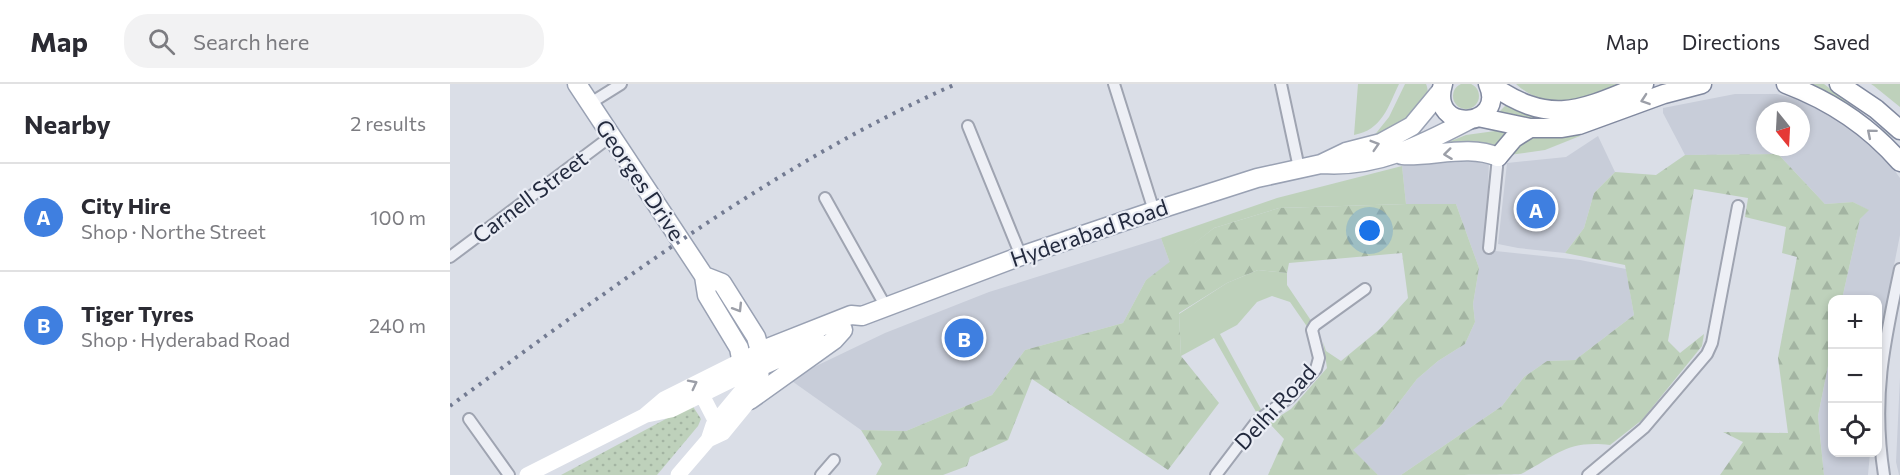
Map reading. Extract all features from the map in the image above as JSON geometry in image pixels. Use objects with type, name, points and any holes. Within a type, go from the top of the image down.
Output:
[{"type":"main road","name":"Georges Drive","points":[[576,84],[704,276],[707,295],[738,348],[742,367]]},
{"type":"main road","points":[[1489,84],[1515,101],[1550,110],[1581,107],[1644,84]]},
{"type":"main road","points":[[1474,119],[1489,105],[1491,97],[1489,84]]},
{"type":"main road","points":[[1442,88],[1443,104],[1450,115],[1530,128],[1562,128],[1579,125],[1664,94],[1702,84]]},
{"type":"main road","points":[[1786,84],[1818,97],[1856,120],[1900,162]]},
{"type":"main road","points":[[1839,84],[1876,109],[1900,130]]},
{"type":"main road","name":"Hyderabad Road","points":[[1321,164],[1346,152],[1382,143],[1403,133],[1422,117],[1442,88]]},
{"type":"main road","name":"Hyderabad Road","points":[[742,367],[851,315],[862,316],[1021,256],[1257,178],[1321,164],[1349,166],[1396,155],[1474,119]]},
{"type":"main road","points":[[1396,155],[1424,156],[1484,151],[1498,157],[1514,138],[1530,128]]},
{"type":"main road","name":"Georges Drive","points":[[704,276],[722,283],[756,337],[761,358]]},
{"type":"main road","name":"Hyderabad Road","points":[[761,358],[843,330],[857,323],[862,316]]},
{"type":"main road","points":[[750,400],[834,340],[843,330]]},
{"type":"main road","points":[[708,441],[723,433],[750,400],[758,387],[761,358]]},
{"type":"main road","points":[[644,416],[671,410],[742,367]]},
{"type":"main road","points":[[527,475],[644,416],[664,399],[742,367]]},
{"type":"main road","points":[[680,474],[708,441],[716,422],[742,389],[742,367]]},
{"type":"main road","points":[[701,393],[716,422]]},
{"type":"street","points":[[588,104],[621,84]]},
{"type":"street","points":[[1114,84],[1154,211]]},
{"type":"street","points":[[1281,84],[1299,168]]},
{"type":"street","points":[[968,126],[1021,256]]},
{"type":"street","name":"Carnell Street","points":[[450,257],[610,137]]},
{"type":"street","points":[[1489,248],[1498,157]]},
{"type":"street","points":[[825,198],[886,307]]},
{"type":"street","points":[[1588,475],[1644,428],[1707,354],[1712,344],[1738,206]]},
{"type":"street","points":[[1884,475],[1878,393],[1884,340],[1900,269]]},
{"type":"street","name":"Delhi Road","points":[[1216,475],[1257,421],[1290,397],[1316,369],[1319,358],[1312,330],[1315,325],[1365,289]]},
{"type":"street","points":[[469,419],[509,475]]},
{"type":"street","points":[[821,475],[834,460]]},
{"type":"shaded area","points":[[1735,94],[1777,94],[1803,102],[1756,102],[1756,154],[1685,155],[1663,113],[1663,108]]},
{"type":"shaded area","points":[[1810,106],[1852,127],[1882,153],[1900,178],[1900,235],[1882,326],[1882,295],[1843,295],[1860,219],[1868,210],[1853,202],[1825,204],[1780,156],[1810,156]]},
{"type":"shaded area","points":[[1598,136],[1615,172],[1594,193],[1584,228],[1565,253],[1498,244],[1507,163],[1566,157]]},
{"type":"shaded area","points":[[1489,160],[1486,250],[1580,260],[1626,269],[1634,315],[1575,360],[1547,361],[1524,377],[1502,406],[1401,475],[1378,475],[1352,450],[1381,426],[1417,379],[1438,361],[1465,344],[1475,322],[1473,304],[1479,268],[1456,204],[1406,204],[1402,166]]},
{"type":"shaded area","points":[[1161,238],[1170,263],[1146,280],[1123,323],[1025,350],[992,395],[906,431],[861,430],[789,379],[885,333],[989,292]]},
{"type":"shaded area","points":[[1828,366],[1828,457],[1870,457],[1868,475],[1824,475],[1818,416]]},
{"type":"shaded area","points":[[1900,378],[1900,475],[1899,475],[1896,462]]},
{"type":"green space","points":[[1466,83],[1475,87],[1479,96],[1475,105],[1466,109],[1457,105],[1453,96],[1457,87]]},
{"type":"green space","points":[[1358,84],[1399,84],[1378,123],[1354,135]]},
{"type":"green space","points":[[1405,84],[1426,84],[1428,93],[1425,101],[1410,117],[1373,137],[1389,117]]},
{"type":"green space","points":[[1516,84],[1625,84],[1583,98],[1555,101],[1542,99]]},
{"type":"green space","points":[[1664,84],[1672,84],[1584,117],[1536,122],[1499,112],[1507,104],[1597,109]]},
{"type":"green space","points":[[1810,84],[1824,84],[1888,134],[1900,148],[1900,152],[1863,116]]},
{"type":"green space","points":[[1871,84],[1900,84],[1900,107],[1874,86]]},
{"type":"green space","points":[[1495,131],[1508,132],[1495,148],[1426,151],[1466,135]]},
{"type":"green space","points":[[1579,134],[1580,136],[1545,150],[1509,155],[1527,137],[1548,138]]},
{"type":"green space","points":[[1685,155],[1780,156],[1825,204],[1853,202],[1869,210],[1860,219],[1843,295],[1828,295],[1828,366],[1818,416],[1824,475],[1720,475],[1743,442],[1723,432],[1788,433],[1778,358],[1797,257],[1782,253],[1786,227],[1745,217],[1748,198],[1694,189],[1668,341],[1680,353],[1704,334],[1702,346],[1642,420],[1610,445],[1572,447],[1521,474],[1401,475],[1502,406],[1524,377],[1547,361],[1575,360],[1634,315],[1625,265],[1565,253],[1584,228],[1594,193],[1615,172],[1656,175]]},
{"type":"green space","points":[[1402,166],[1406,204],[1279,208],[1214,228],[1170,263],[1161,238],[1277,198]]},
{"type":"green space","points":[[1456,204],[1479,268],[1473,304],[1475,322],[1465,344],[1438,361],[1417,379],[1381,426],[1353,450],[1378,475],[1268,475],[1284,439],[1269,423],[1291,409],[1327,368],[1323,342],[1326,351],[1341,361],[1380,329],[1408,298],[1402,253],[1289,263],[1287,273],[1258,270],[1227,283],[1179,313],[1181,356],[1219,403],[1168,470],[1032,379],[1008,440],[970,457],[967,466],[943,475],[876,475],[882,464],[861,430],[906,431],[992,395],[1025,350],[1123,323],[1146,280],[1214,228],[1279,208]]},
{"type":"green space","points":[[1258,270],[1287,273],[1287,285],[1312,322],[1308,328],[1290,302],[1272,296],[1257,302],[1237,325],[1220,334],[1263,413],[1259,417],[1214,338],[1181,356],[1179,314],[1227,283]]},
{"type":"green space","points":[[692,405],[701,419],[698,426],[657,475],[561,475]]},
{"type":"railway","points":[[450,406],[632,274],[758,190],[889,116],[956,84]]},
{"type":"place","name":"City Hire","points":[[1536,209]]},
{"type":"place","name":"Tiger Tyres","points":[[964,338]]}]
